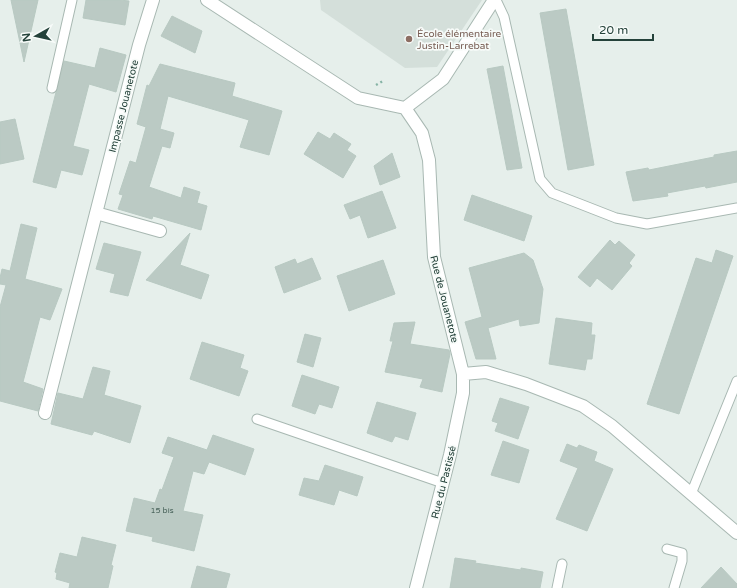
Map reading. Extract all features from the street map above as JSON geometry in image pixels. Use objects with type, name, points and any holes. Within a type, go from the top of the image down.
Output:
[{"type":"street","name":"Impasse Jouanetote","points":[[45,413],[139,45],[153,0]]},
{"type":"street","points":[[207,0],[358,98],[405,108],[443,79],[495,0]]},
{"type":"street","name":"Rue de Jouanetote","points":[[405,108],[422,133],[429,160],[434,257],[463,374]]},
{"type":"street","points":[[96,213],[160,231]]},
{"type":"street","points":[[463,374],[486,372],[526,384],[583,406],[612,426],[737,533]]},
{"type":"street","name":"Rue du Pastissé","points":[[416,588],[443,483],[463,394],[463,374]]},
{"type":"lane","points":[[52,88],[72,0]]},
{"type":"lane","points":[[495,0],[504,17],[540,179],[552,193],[616,218],[647,224],[737,208]]},
{"type":"lane","points":[[691,494],[737,381]]},
{"type":"lane","points":[[257,419],[443,483]]},
{"type":"lane","points":[[667,549],[682,553],[682,561],[674,588]]},
{"type":"lane","points":[[557,588],[562,564]]},
{"type":"shaded area","name":"École élémentaire Justin-Larrebat","points":[[320,0],[482,0],[437,67],[405,68],[321,10]]},
{"type":"building","points":[[11,0],[38,0],[24,62]]},
{"type":"building","points":[[86,0],[129,1],[125,25],[83,18]]},
{"type":"building","points":[[566,9],[594,165],[568,170],[540,13]]},
{"type":"building","points":[[172,16],[202,31],[195,53],[161,36]]},
{"type":"building","points":[[100,48],[126,55],[116,92],[89,84],[73,146],[89,150],[82,175],[61,170],[56,188],[33,182],[64,61],[95,68]]},
{"type":"building","points":[[160,64],[235,83],[232,96],[282,111],[269,155],[240,147],[249,120],[168,96],[160,129],[174,133],[170,148],[162,146],[149,187],[181,198],[184,187],[200,192],[197,203],[207,206],[201,230],[153,216],[152,219],[118,209],[123,195],[119,194],[130,161],[136,163],[146,127],[137,124],[147,85],[149,86]]},
{"type":"building","points":[[503,66],[522,168],[507,170],[487,69]]},
{"type":"building","points":[[15,119],[24,159],[0,164],[0,122]]},
{"type":"building","points":[[318,132],[330,139],[334,133],[351,144],[347,150],[356,156],[343,178],[304,154]]},
{"type":"building","points":[[737,151],[737,182],[706,188],[705,186],[667,193],[668,196],[633,201],[626,172],[648,168],[649,170]]},
{"type":"building","points":[[392,153],[400,177],[380,185],[374,166]]},
{"type":"building","points":[[382,191],[396,228],[368,238],[360,215],[350,219],[344,205]]},
{"type":"building","points":[[472,195],[532,216],[524,241],[464,220]]},
{"type":"building","points":[[21,224],[37,228],[25,279],[62,289],[50,320],[40,317],[23,382],[43,389],[38,411],[0,401],[0,307],[6,285],[0,284],[0,278],[2,269],[10,271]]},
{"type":"building","points":[[190,233],[180,265],[209,275],[201,299],[146,280]]},
{"type":"building","points":[[610,240],[615,245],[619,241],[635,255],[629,263],[632,266],[612,290],[597,278],[590,287],[578,277]]},
{"type":"building","points":[[104,243],[141,252],[128,296],[110,292],[115,274],[96,269]]},
{"type":"building","points":[[716,250],[733,256],[679,414],[647,404],[696,258],[712,263]]},
{"type":"building","points":[[524,253],[533,260],[543,289],[539,323],[520,326],[519,319],[488,328],[496,359],[476,359],[465,322],[482,317],[469,268]]},
{"type":"building","points":[[312,258],[321,279],[284,293],[275,267],[295,259],[297,264]]},
{"type":"building","points":[[383,260],[395,294],[349,311],[337,276]]},
{"type":"building","points":[[556,318],[592,323],[591,335],[595,335],[592,359],[587,359],[585,370],[549,364]]},
{"type":"building","points":[[415,322],[410,344],[449,350],[450,354],[442,392],[420,387],[423,379],[385,372],[393,341],[390,341],[394,323]]},
{"type":"building","points":[[305,334],[321,338],[313,367],[297,362]]},
{"type":"building","points":[[202,342],[244,355],[240,368],[248,371],[239,396],[190,379]]},
{"type":"building","points":[[93,367],[110,371],[104,395],[141,406],[130,443],[94,431],[92,435],[51,424],[58,393],[83,399]]},
{"type":"building","points":[[302,375],[339,387],[332,408],[319,404],[315,414],[292,406]]},
{"type":"building","points":[[500,398],[529,407],[518,439],[495,431],[498,423],[492,421]]},
{"type":"building","points":[[377,402],[416,413],[408,440],[395,436],[392,442],[367,433]]},
{"type":"building","points":[[213,435],[254,449],[245,475],[209,462],[204,474],[193,471],[183,511],[203,515],[194,551],[152,541],[153,537],[126,531],[134,498],[155,503],[160,489],[162,490],[174,457],[162,453],[168,437],[207,450]]},
{"type":"building","points":[[503,441],[529,450],[519,483],[491,475]]},
{"type":"building","points":[[567,444],[577,448],[579,445],[597,452],[594,461],[613,469],[587,531],[556,519],[578,468],[560,461]]},
{"type":"building","points":[[325,465],[363,477],[357,496],[339,490],[334,505],[299,495],[304,478],[319,481]]},
{"type":"building","points":[[82,537],[116,545],[111,565],[113,566],[108,588],[69,588],[70,583],[56,579],[57,573],[55,572],[60,553],[77,557]]},
{"type":"building","points":[[455,558],[476,561],[475,563],[543,572],[540,588],[450,588]]},
{"type":"building","points":[[197,566],[230,574],[226,588],[191,588]]},
{"type":"building","points":[[721,567],[737,584],[737,588],[701,588]]},
{"type":"place","name":"École élémentaire Justin-Larrebat","points":[[409,39]]}]
